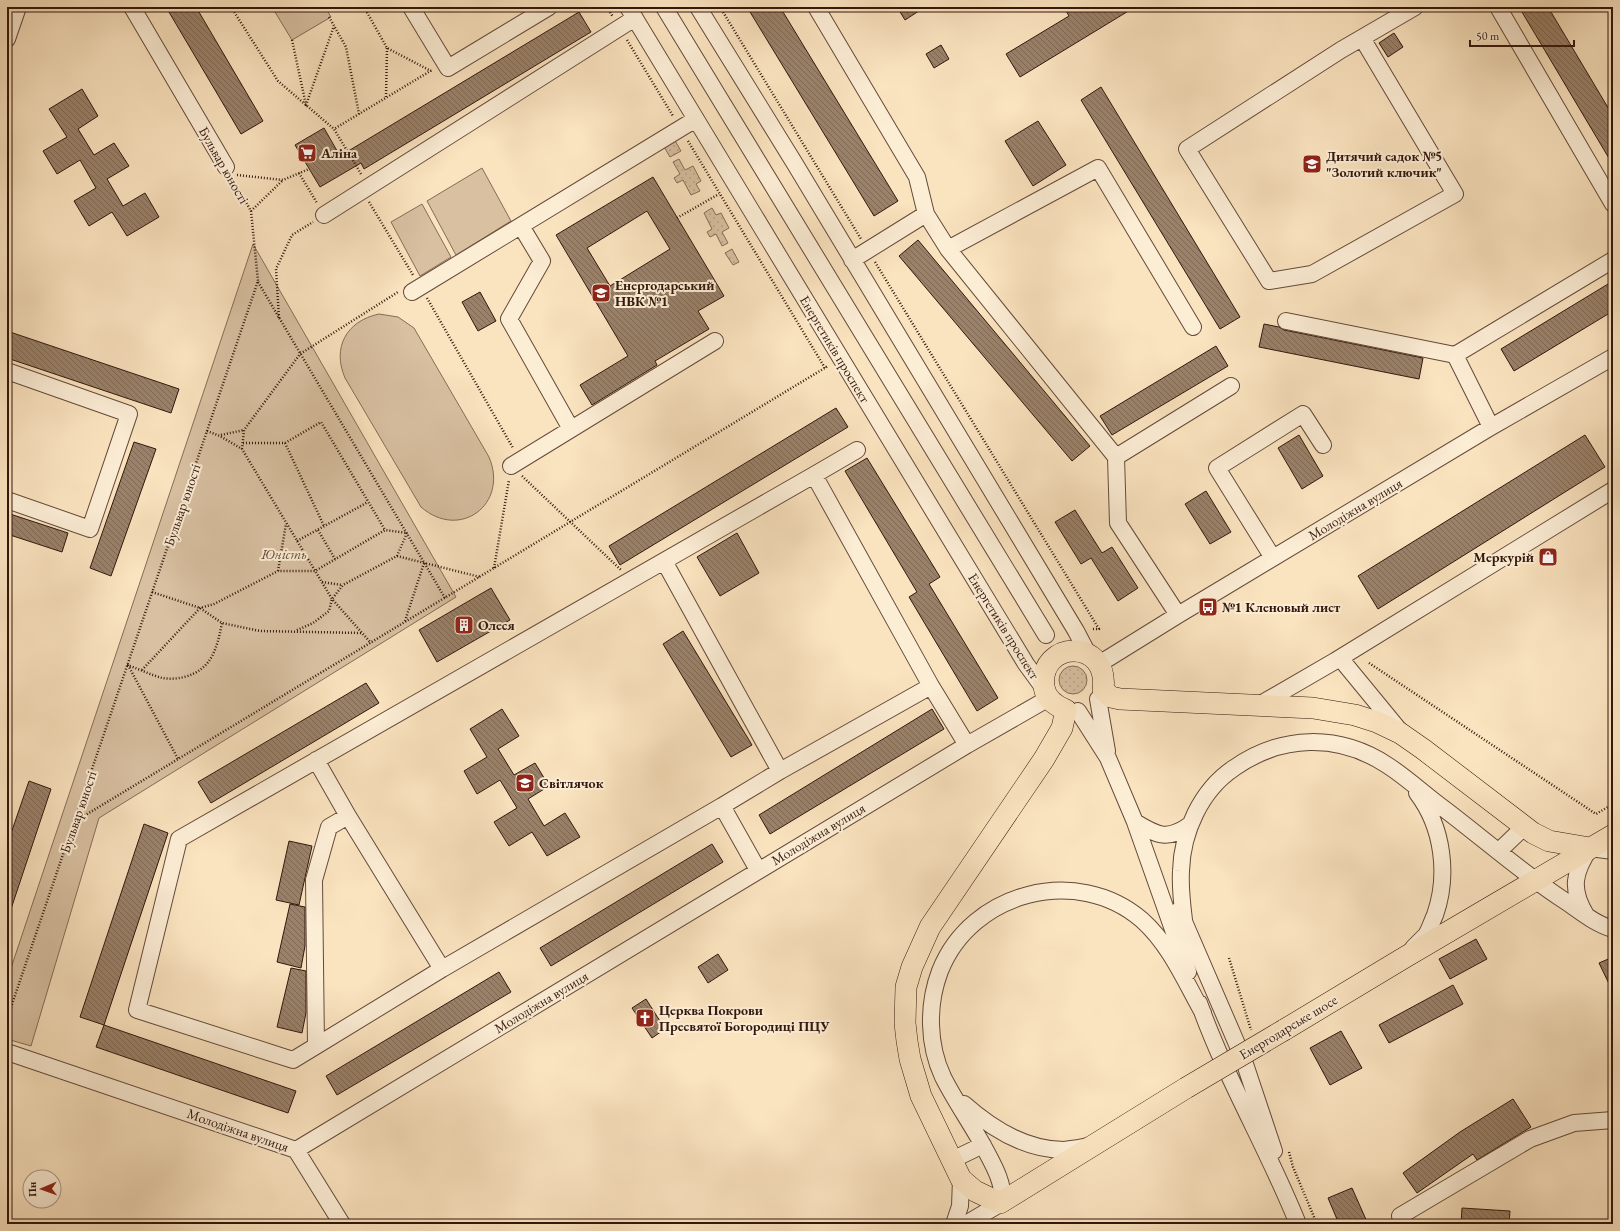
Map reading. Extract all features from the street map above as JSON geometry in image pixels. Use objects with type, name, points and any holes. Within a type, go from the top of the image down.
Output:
[{"type":"main road","points":[[1000,1203],[974,1191],[961,1179],[923,1100],[911,1066],[905,1022],[906,987],[912,967],[930,927],[1044,759],[1072,711],[1054,704],[1047,694],[1044,679],[1046,670],[1051,661],[1059,654],[1068,651],[1078,651],[1094,659],[1103,672],[1104,681],[1100,695],[1120,699],[1313,708],[1341,712],[1377,722],[1404,736],[1524,827],[1541,838],[1548,841],[1590,848]]},
{"type":"main road","name":"Енергодарське шосе","points":[[1000,1203],[1186,1088],[1406,956],[1613,835]]},
{"type":"street","points":[[7,39],[18,7]]},
{"type":"street","name":"Бульвар юності","points":[[132,7],[228,171]]},
{"type":"street","points":[[411,7],[438,67],[448,68],[541,9]]},
{"type":"street","points":[[664,7],[1046,635]]},
{"type":"street","points":[[698,7],[1094,659]]},
{"type":"street","points":[[816,7],[917,177],[926,214],[948,250],[1116,457],[1118,523],[1178,615]]},
{"type":"street","points":[[1362,38],[1455,194],[1312,274],[1269,281],[1187,149],[1362,38],[1415,7]]},
{"type":"street","points":[[1498,7],[1613,204]]},
{"type":"street","points":[[324,215],[620,27],[632,12]]},
{"type":"street","name":"Енергетиків проспект","points":[[632,12],[1026,664],[1047,694]]},
{"type":"street","points":[[416,287],[521,226],[696,119]]},
{"type":"street","points":[[948,250],[1098,168],[1193,327]]},
{"type":"street","points":[[852,260],[926,214]]},
{"type":"street","points":[[521,226],[542,262],[509,318],[572,429]]},
{"type":"street","points":[[1286,322],[1455,354],[1613,260]]},
{"type":"street","points":[[515,463],[715,341]]},
{"type":"street","points":[[1455,354],[1491,428]]},
{"type":"street","name":"Молодіжна вулиця","points":[[1094,659],[1178,615],[1613,357]]},
{"type":"street","points":[[7,371],[129,414],[90,529],[7,500]]},
{"type":"street","points":[[1116,457],[1231,386]]},
{"type":"street","points":[[1273,558],[1216,468],[1303,414],[1323,445]]},
{"type":"street","points":[[856,450],[179,839],[136,1010],[292,1060],[442,969],[780,771],[931,686]]},
{"type":"street","points":[[814,475],[931,686],[967,745]]},
{"type":"street","points":[[1259,705],[1340,658],[1613,490]]},
{"type":"street","points":[[664,561],[780,771]]},
{"type":"street","points":[[1340,658],[1404,736]]},
{"type":"street","name":"Молодіжна вулиця","points":[[7,1052],[296,1150],[967,745],[1047,694]]},
{"type":"street","points":[[1100,695],[1089,707],[1072,711],[1108,758],[1135,822],[1203,1013],[1251,1124],[1286,1195],[1298,1224]]},
{"type":"street","points":[[1100,695],[1108,758]]},
{"type":"street","points":[[1184,920],[1180,871],[1183,850],[1195,814],[1209,791],[1231,769],[1257,753],[1286,744],[1323,742],[1341,745],[1371,756],[1387,765],[1499,851],[1534,881],[1586,915],[1606,927],[1613,929]]},
{"type":"street","points":[[316,760],[348,816],[442,969]]},
{"type":"street","points":[[1404,778],[1422,800],[1429,814],[1438,841],[1443,871],[1440,897],[1432,923],[1426,934],[1406,956]]},
{"type":"street","points":[[722,806],[758,870]]},
{"type":"street","points":[[316,1046],[314,880],[328,827],[348,816]]},
{"type":"street","points":[[1135,822],[1150,831],[1164,835],[1173,834],[1191,824]]},
{"type":"street","points":[[1135,822],[1184,920],[1251,1079],[1286,1195]]},
{"type":"street","points":[[1499,851],[1524,827]]},
{"type":"street","points":[[1586,915],[1578,900],[1575,879],[1578,868],[1590,848],[1613,851]]},
{"type":"street","points":[[1000,1203],[1003,1202],[1003,1195],[1000,1181],[983,1146],[950,1090],[938,1065],[932,1034],[932,1002],[940,971],[956,944],[977,920],[1000,905],[1022,896],[1040,892],[1060,890],[1076,891],[1090,893],[1104,898],[1129,911],[1145,923],[1164,944],[1203,1013]]},
{"type":"street","points":[[950,1090],[978,1117],[1006,1134],[1020,1140],[1051,1149],[1063,1150],[1092,1146]]},
{"type":"street","points":[[1403,1224],[1400,1216],[1530,1139],[1574,1123],[1613,1120]]},
{"type":"street","points":[[952,1160],[983,1146]]},
{"type":"street","points":[[296,1150],[342,1224]]},
{"type":"street","points":[[954,1224],[960,1206],[961,1179]]},
{"type":"street","name":"Енергодарське шосе","points":[[966,1224],[1000,1203]]},
{"type":"path","points":[[231,7],[278,81],[334,129],[416,287],[515,463],[631,580]]},
{"type":"path","points":[[364,7],[387,48],[386,98]]},
{"type":"path","points":[[720,7],[1099,629]]},
{"type":"path","points":[[329,17],[346,47],[359,114]]},
{"type":"path","points":[[306,105],[334,26]]},
{"type":"path","points":[[620,27],[825,368]]},
{"type":"path","points":[[292,40],[306,105]]},
{"type":"path","points":[[387,48],[438,67]]},
{"type":"path","points":[[334,129],[438,67]]},
{"type":"path","points":[[251,211],[283,180],[309,169]]},
{"type":"path","points":[[228,171],[283,180]]},
{"type":"path","name":"Бульвар юності","points":[[7,1019],[258,281],[251,211],[228,171]]},
{"type":"path","points":[[279,318],[276,269],[292,235],[324,215],[299,173]]},
{"type":"path","points":[[677,218],[719,194]]},
{"type":"path","points":[[258,281],[445,598]]},
{"type":"path","points":[[242,449],[244,430],[300,354],[416,287]]},
{"type":"path","points":[[74,822],[841,359]]},
{"type":"path","points":[[243,443],[285,443],[321,422],[385,530]]},
{"type":"path","points":[[220,436],[244,430]]},
{"type":"path","points":[[207,431],[220,436],[242,449],[332,599],[371,643]]},
{"type":"path","points":[[285,443],[324,526]]},
{"type":"path","points":[[494,568],[515,463]]},
{"type":"path","points":[[297,541],[368,502]]},
{"type":"path","points":[[278,571],[286,524]]},
{"type":"path","points":[[318,530],[335,559]]},
{"type":"path","points":[[142,670],[200,608],[214,604],[278,571],[315,571],[385,530],[407,533]]},
{"type":"path","points":[[295,631],[313,623],[329,611],[332,599],[343,585],[397,556],[407,533]]},
{"type":"path","points":[[397,556],[480,577]]},
{"type":"path","points":[[405,622],[424,563]]},
{"type":"path","points":[[321,582],[343,585]]},
{"type":"path","points":[[152,592],[200,608],[222,623],[260,631],[362,633]]},
{"type":"path","points":[[127,665],[162,678],[177,679],[193,675],[203,669],[209,661],[219,642],[222,623]]},
{"type":"path","points":[[1369,663],[1596,814],[1613,804]]},
{"type":"path","points":[[127,665],[178,759]]},
{"type":"green space","points":[[272,7],[325,7],[331,17],[292,40]]},
{"type":"green space","points":[[674,139],[681,151],[670,157],[663,145]]},
{"type":"green space","points":[[679,159],[685,170],[693,166],[701,181],[696,184],[700,191],[691,195],[683,180],[677,183],[674,178],[680,174],[673,162]]},
{"type":"green space","points":[[482,168],[511,221],[456,255],[427,201]]},
{"type":"green space","points":[[422,204],[451,257],[420,276],[391,222]]},
{"type":"green space","points":[[712,208],[716,215],[721,213],[729,228],[722,232],[728,243],[722,246],[716,234],[710,237],[707,232],[712,229],[704,213]]},
{"type":"green space","name":"Юність","points":[[253,244],[456,597],[99,818],[31,1046],[7,1039],[7,980]]},
{"type":"green space","points":[[732,249],[739,262],[733,265],[725,253]]},
{"type":"green space","points":[[379,314],[398,317],[414,328],[489,457],[493,474],[492,489],[487,502],[477,512],[465,519],[451,520],[436,517],[421,507],[345,378],[341,367],[340,356],[341,346],[345,337],[350,329],[358,323]]},
{"type":"green space","points":[[1073,666],[1083,670],[1087,680],[1083,690],[1073,694],[1063,690],[1059,680],[1063,670]]},
{"type":"building","points":[[166,7],[196,7],[263,121],[241,134]]},
{"type":"building","points":[[747,7],[780,7],[898,201],[874,216]]},
{"type":"building","points":[[897,7],[925,7],[905,20]]},
{"type":"building","points":[[1064,7],[1135,7],[1020,77],[1006,54],[1069,16]]},
{"type":"building","points":[[1519,7],[1548,7],[1613,116],[1613,165]]},
{"type":"building","points":[[579,12],[591,32],[364,169],[361,163],[320,187],[295,145],[324,128],[340,156]]},
{"type":"building","points":[[1394,33],[1403,47],[1388,57],[1379,43]]},
{"type":"building","points":[[941,45],[949,59],[934,68],[926,54]]},
{"type":"building","points":[[1101,87],[1240,317],[1220,329],[1081,100]]},
{"type":"building","points":[[82,89],[98,116],[78,129],[94,155],[114,143],[129,166],[107,179],[123,206],[145,193],[159,217],[127,236],[112,212],[89,226],[74,201],[96,188],[80,160],[57,174],[43,151],[67,137],[49,109]]},
{"type":"building","points":[[1038,121],[1066,165],[1033,186],[1005,141]]},
{"type":"building","points":[[653,177],[724,296],[698,311],[709,329],[655,361],[657,365],[592,405],[580,385],[628,356],[556,235]],"holes":[[[647,211],[670,249],[610,286],[587,248]]]},
{"type":"building","points":[[918,240],[1090,446],[1072,461],[899,256]]},
{"type":"building","points":[[1613,281],[1613,311],[1514,371],[1501,349]]},
{"type":"building","points":[[480,292],[496,321],[478,331],[462,302]]},
{"type":"building","points":[[1264,324],[1279,327],[1284,330],[1423,358],[1419,379],[1259,347]]},
{"type":"building","points":[[7,331],[179,389],[171,413],[7,358]]},
{"type":"building","points":[[1216,346],[1228,366],[1112,435],[1100,416]]},
{"type":"building","points":[[836,408],[848,427],[620,565],[609,546]]},
{"type":"building","points":[[1299,435],[1323,476],[1302,489],[1278,448]]},
{"type":"building","points":[[1585,435],[1605,467],[1378,609],[1358,576]]},
{"type":"building","points":[[134,442],[156,449],[111,576],[90,568]]},
{"type":"building","points":[[867,458],[940,577],[929,584],[998,698],[977,711],[909,597],[917,592],[845,471]]},
{"type":"building","points":[[1206,491],[1231,532],[1210,544],[1185,504]]},
{"type":"building","points":[[1075,510],[1102,553],[1112,547],[1138,588],[1118,601],[1091,558],[1081,564],[1055,522]]},
{"type":"building","points":[[7,513],[68,533],[62,552],[7,534]]},
{"type":"building","points":[[737,533],[759,573],[720,596],[697,557]]},
{"type":"building","name":"Олеся","points":[[491,588],[510,620],[437,662],[419,630]]},
{"type":"building","points":[[683,631],[752,745],[731,757],[663,644]]},
{"type":"building","points":[[366,683],[379,703],[211,803],[198,782]]},
{"type":"building","name":"Світлячок","points":[[502,709],[519,736],[498,749],[514,775],[535,763],[549,786],[528,799],[544,826],[565,813],[580,837],[547,856],[532,832],[509,846],[494,822],[517,808],[500,780],[477,794],[464,771],[487,757],[470,729]]},
{"type":"building","points":[[932,709],[944,729],[770,834],[759,815]]},
{"type":"building","points":[[29,781],[51,789],[9,915],[7,914],[7,845]]},
{"type":"building","points":[[144,824],[168,833],[104,1025],[80,1017]]},
{"type":"building","points":[[289,841],[312,846],[299,905],[276,900]]},
{"type":"building","points":[[712,844],[723,862],[551,966],[540,948]]},
{"type":"building","points":[[290,904],[305,907],[305,946],[301,968],[277,962]]},
{"type":"building","points":[[1476,939],[1487,959],[1450,979],[1439,959]]},
{"type":"building","points":[[718,954],[728,970],[708,983],[698,967]]},
{"type":"building","points":[[1613,957],[1613,992],[1599,963]]},
{"type":"building","points":[[291,968],[306,971],[306,1013],[302,1033],[277,1027]]},
{"type":"building","points":[[499,972],[511,992],[337,1095],[326,1076]]},
{"type":"building","points":[[1453,985],[1463,1004],[1389,1043],[1379,1025]]},
{"type":"building","points":[[646,999],[665,1029],[652,1038],[632,1008]]},
{"type":"building","points":[[104,1025],[296,1091],[288,1113],[96,1047]]},
{"type":"building","points":[[1341,1031],[1362,1068],[1330,1085],[1310,1048]]},
{"type":"building","points":[[1513,1099],[1531,1127],[1477,1160],[1473,1154],[1417,1193],[1403,1173],[1460,1132]]},
{"type":"building","points":[[1352,1188],[1368,1224],[1339,1224],[1328,1198]]},
{"type":"building","points":[[1462,1208],[1510,1211],[1509,1224],[1461,1224]]},
{"type":"place","name":"Аліна","points":[[307,153]]},
{"type":"place","name":"Дитячий садок №5 \"Золотий ключик\"","points":[[1312,164]]},
{"type":"place","name":"Енергодарський НВК №1","points":[[601,293]]},
{"type":"place","name":"Меркурій","points":[[1548,557]]},
{"type":"place","name":"№1 Кленовый лист","points":[[1208,607]]},
{"type":"place","name":"Олеся","points":[[464,625]]},
{"type":"place","name":"Світлячок","points":[[525,783]]},
{"type":"place","name":"Церква Покрови Пресвятої Богородиці ПЦУ","points":[[645,1018]]}]
